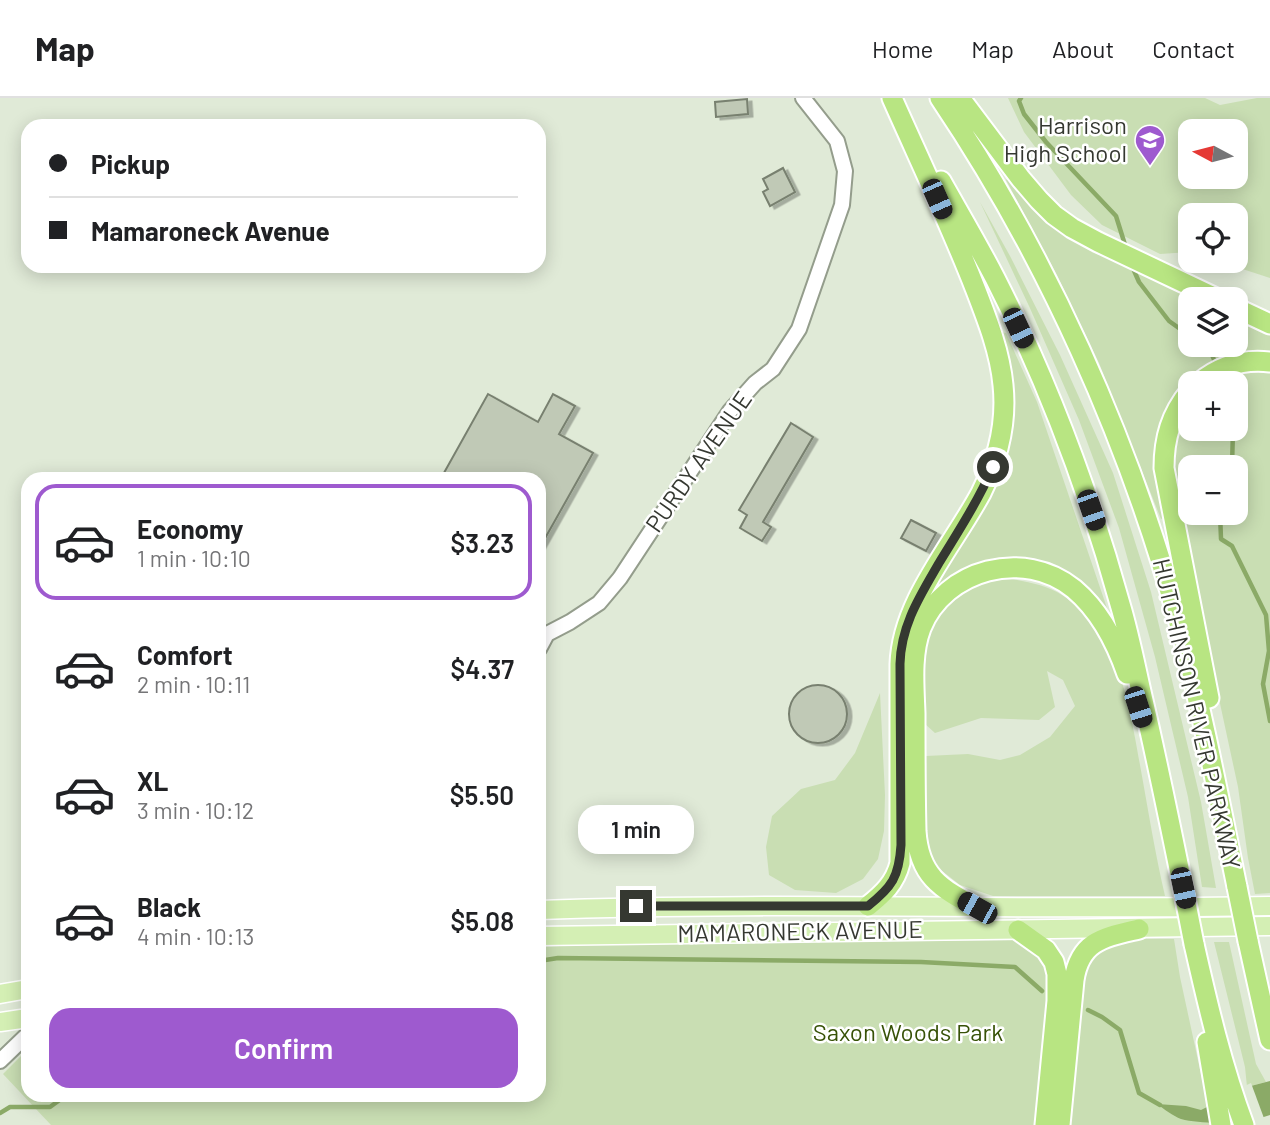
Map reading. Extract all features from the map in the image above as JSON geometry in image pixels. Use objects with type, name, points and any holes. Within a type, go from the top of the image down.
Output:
[{"type":"highway","name":"HUTCHINSON RIVER PARKWAY","points":[[892,98],[995,278],[1062,429],[1095,522],[1121,606],[1160,773],[1218,1072]]},
{"type":"highway","points":[[868,906],[890,886],[900,863],[900,664],[904,630],[918,599],[987,480],[1001,440],[1004,415],[1002,374],[982,306],[892,98]]},
{"type":"highway","name":"HUTCHINSON RIVER PARKWAY","points":[[940,98],[981,162],[1046,280],[1080,350],[1117,438],[1150,529],[1176,612],[1196,696],[1270,1040]]},
{"type":"highway","points":[[960,98],[1021,180],[1039,201],[1062,221],[1098,242],[1192,287]]},
{"type":"highway","points":[[1248,314],[1270,324]]},
{"type":"highway","points":[[1218,371],[1242,362],[1270,362]]},
{"type":"highway","points":[[1178,408],[1168,428],[1164,468],[1212,712],[1223,817]]},
{"type":"highway","points":[[977,908],[936,882],[920,858],[916,840],[915,649],[921,629],[932,608],[956,584],[985,571],[1010,567],[1043,572],[1074,589],[1100,618],[1118,652],[1160,773]]},
{"type":"highway","points":[[1060,1125],[1078,962],[1084,952],[1098,940],[1139,929]]},
{"type":"highway","points":[[1018,930],[1046,950],[1054,962],[1057,974],[1058,990],[1045,1125]]},
{"type":"highway","points":[[1218,1072],[1221,1125]]},
{"type":"highway","points":[[1218,1072],[1244,1125]]},
{"type":"main road","name":"MAMARONECK AVENUE","points":[[546,910],[696,905],[977,908],[1270,906]]},
{"type":"main road","name":"MAMARONECK AVENUE","points":[[546,936],[1270,926]]},
{"type":"main road","points":[[0,994],[21,990]]},
{"type":"main road","points":[[0,1022],[21,1019]]},
{"type":"street","name":"PURDY AVENUE","points":[[546,636],[599,603],[620,578],[730,411],[755,383],[773,369],[799,329],[842,205],[845,170],[837,141],[803,98]]},
{"type":"street","points":[[0,1061],[21,1041]]},
{"type":"green space","points":[[1008,98],[1205,98],[1220,105],[1270,98],[1270,278],[1248,271],[1248,203],[1178,203],[1178,253],[1160,254],[1102,225],[1071,195],[1024,132]]},
{"type":"green space","points":[[1010,177],[1034,210],[1079,239],[1178,288],[1178,357],[1248,357],[1248,322],[1270,332],[1270,357],[1202,371],[1178,371],[1178,395],[1163,416],[1156,454],[1166,517],[1161,519],[1099,363],[1057,275],[1006,180]]},
{"type":"green space","points":[[980,202],[1060,355],[1113,473],[1151,592],[1201,802],[1216,888],[1202,887],[1188,797],[1155,657],[1119,528],[1079,420]]},
{"type":"green space","points":[[997,331],[1006,333],[1037,402],[1108,611],[1102,613],[1055,568],[938,589],[933,584],[1005,440]]},
{"type":"green space","points":[[1246,370],[1270,371],[1270,893],[1255,894],[1238,787],[1182,525],[1248,525],[1248,455],[1178,455],[1178,509],[1171,455],[1178,430],[1178,441],[1248,441],[1248,371],[1242,371]]},
{"type":"green space","points":[[1001,577],[1041,586],[1062,595],[1095,625],[1111,651],[1127,699],[1165,896],[993,896],[960,885],[932,863],[924,835],[926,756],[968,754],[1000,760],[1020,755],[1050,737],[1075,706],[1063,680],[1047,671],[1055,707],[1039,720],[981,718],[935,733],[925,724],[923,658],[927,631],[945,604],[976,583]]},
{"type":"green space","points":[[880,693],[885,795],[884,831],[878,859],[863,879],[836,893],[795,890],[769,875],[766,847],[772,816],[801,789],[835,780],[855,753]]},
{"type":"green space","points":[[1137,939],[1174,939],[1212,1125],[1070,1125],[1085,969],[1096,955],[1107,947]]},
{"type":"green space","name":"Saxon Woods Park","points":[[1050,940],[1047,969],[1051,982],[1036,1125],[51,1125],[29,1102],[546,1102],[546,947],[622,943]]},
{"type":"green space","points":[[1214,942],[1229,942],[1256,1064],[1266,1082],[1247,1087],[1245,1067]]},
{"type":"green space","name":"Saxon Woods Park","points":[[21,1056],[21,1093],[3,1074]]},
{"type":"shaded area","points":[[1270,1081],[1270,1115],[1249,1120],[1226,1123],[1191,1121],[1178,1118],[1157,1104],[1201,1110],[1247,1087]]},
{"type":"pier","points":[[1251,1083],[1265,1121],[1212,1125],[1208,1103]]},
{"type":"building","points":[[747,99],[748,114],[716,117],[715,102]]},
{"type":"building","points":[[783,168],[795,192],[770,206],[763,192],[768,189],[763,179]]},
{"type":"building","points":[[488,394],[538,422],[553,394],[575,406],[559,434],[593,453],[546,537],[546,472],[444,472]]},
{"type":"building","points":[[791,423],[813,437],[763,522],[771,527],[762,541],[740,528],[747,515],[739,510]]},
{"type":"building","points":[[911,520],[936,533],[926,551],[901,538]]},
{"type":"building","points":[[812,685],[824,685],[839,693],[847,708],[847,720],[839,735],[824,743],[812,743],[797,735],[789,720],[789,708],[797,693]]},
{"type":"waterway","points":[[1021,98],[1019,101],[1024,114],[1046,142],[1116,216],[1126,248]]},
{"type":"waterway","points":[[1132,266],[1139,282],[1169,321],[1178,327]]},
{"type":"waterway","points":[[1213,357],[1217,367]]},
{"type":"waterway","points":[[1232,455],[1233,441]]},
{"type":"waterway","points":[[1220,525],[1221,539],[1232,546],[1266,615],[1269,651],[1263,684],[1270,721]]},
{"type":"waterway","points":[[546,960],[921,962],[1015,967],[1042,991]]},
{"type":"waterway","points":[[1088,1010],[1120,1030],[1139,1093],[1160,1105]]},
{"type":"waterway","points":[[0,1113],[10,1107],[50,1107],[57,1102]]},
{"type":"place","name":"Harrison High School","points":[[1150,167]]},
{"type":"route","points":[[636,906],[868,906],[890,886],[898,872],[901,845],[901,641],[912,609],[976,502],[993,467]]}]
